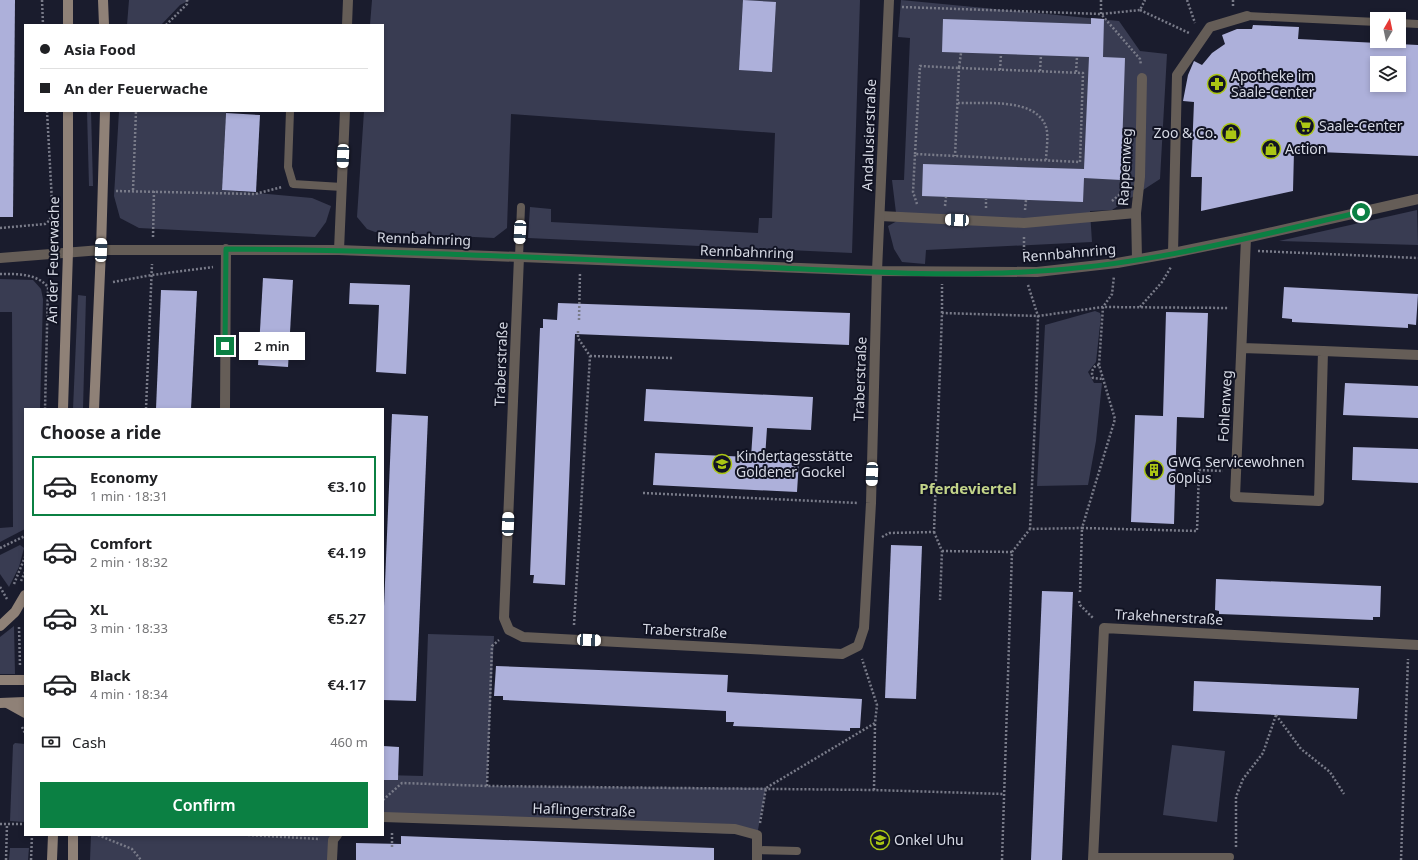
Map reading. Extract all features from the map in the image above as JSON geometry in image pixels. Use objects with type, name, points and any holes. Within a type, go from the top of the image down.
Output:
[{"type":"street","points":[[68,0],[68,24]]},
{"type":"street","points":[[104,0],[104,24]]},
{"type":"street","points":[[348,0],[348,24]]},
{"type":"street","name":"Andalusierstraße","points":[[877,271],[889,4]]},
{"type":"street","points":[[1173,253],[1177,75],[1210,27],[1247,16]]},
{"type":"street","name":"Rappenweg","points":[[1137,259],[1136,213],[1140,177],[1142,78]]},
{"type":"street","name":"An der Feuerwache","points":[[63,408],[68,252],[68,112]]},
{"type":"street","points":[[94,408],[100,284],[105,112]]},
{"type":"street","points":[[339,250],[345,112]]},
{"type":"street","name":"Rennbahnring","points":[[0,258],[101,250],[339,250],[877,271],[942,273],[1025,272],[1118,263],[1173,253],[1418,199]]},
{"type":"street","points":[[880,216],[1024,223],[1136,213]]},
{"type":"street","name":"Fohlenweg","points":[[1246,238],[1235,497],[1319,501],[1323,351]]},
{"type":"street","points":[[225,408],[226,249]]},
{"type":"street","name":"Traberstraße","points":[[519,257],[504,618],[509,630],[523,637],[842,654],[858,646],[864,628],[869,546],[877,271]]},
{"type":"street","points":[[1242,348],[1418,355]]},
{"type":"street","points":[[0,626],[15,612],[24,597]]},
{"type":"street","name":"Trakehnerstraße","points":[[1093,859],[1104,628],[1413,644]]},
{"type":"street","points":[[0,680],[24,680]]},
{"type":"street","points":[[4,703],[24,702]]},
{"type":"street","points":[[4,703],[24,713]]},
{"type":"street","name":"Haflingerstraße","points":[[384,816],[735,829],[757,835]]},
{"type":"street","points":[[757,835],[757,855]]},
{"type":"street","points":[[52,860],[53,836]]},
{"type":"street","points":[[73,836],[73,860]]},
{"type":"street","points":[[332,860],[335,838]]},
{"type":"lane","points":[[1247,16],[1370,22]]},
{"type":"lane","points":[[1406,23],[1418,24]]},
{"type":"lane","points":[[290,112],[288,167],[293,184],[342,187]]},
{"type":"lane","points":[[519,257],[521,207]]},
{"type":"lane","points":[[757,855],[797,851]]},
{"type":"lane","points":[[1093,859],[1230,857]]},
{"type":"path","points":[[42,0],[43,24]]},
{"type":"path","points":[[167,24],[187,4],[187,0]]},
{"type":"path","points":[[1101,0],[1102,14],[1140,59],[1142,78]]},
{"type":"path","points":[[1140,10],[1145,0]]},
{"type":"path","points":[[1187,0],[1201,39]]},
{"type":"path","points":[[889,4],[1102,14],[1140,10],[1201,39]]},
{"type":"path","points":[[955,156],[961,53]]},
{"type":"path","points":[[1000,70],[1001,54]]},
{"type":"path","points":[[1040,71],[1041,55]]},
{"type":"path","points":[[1076,72],[1077,56]]},
{"type":"path","points":[[916,154],[1080,162],[1083,72],[920,66],[913,192],[922,218]]},
{"type":"path","points":[[958,103],[1023,106],[1040,115],[1047,128],[1046,161]]},
{"type":"path","points":[[47,112],[53,204]]},
{"type":"path","points":[[133,190],[136,112]]},
{"type":"path","points":[[1110,202],[1140,177]]},
{"type":"path","points":[[103,190],[255,194],[293,184]]},
{"type":"path","points":[[51,191],[68,191]]},
{"type":"path","points":[[146,408],[154,191]]},
{"type":"path","points":[[945,208],[946,197]]},
{"type":"path","points":[[986,199],[986,210]]},
{"type":"path","points":[[1025,211],[1026,200]]},
{"type":"path","points":[[0,228],[45,224],[49,220],[53,211]]},
{"type":"path","points":[[1002,860],[1012,552],[1030,529],[1036,397],[1038,316],[1025,272],[1024,223]]},
{"type":"path","points":[[1246,252],[1271,250],[1418,258]]},
{"type":"path","points":[[1140,308],[1168,272],[1173,262],[1173,253]]},
{"type":"path","points":[[579,320],[580,259]]},
{"type":"path","points":[[100,284],[152,275],[225,266]]},
{"type":"path","points":[[940,600],[942,551],[934,532],[942,313],[942,273]]},
{"type":"path","points":[[0,274],[17,274],[37,278],[48,287],[45,408]]},
{"type":"path","points":[[1080,592],[1082,528],[1115,420],[1099,365],[1103,307],[1112,294],[1113,279]]},
{"type":"path","points":[[48,296],[67,292]]},
{"type":"path","points":[[942,313],[1038,316],[1103,307],[1244,309]]},
{"type":"path","points":[[574,640],[590,356],[578,338],[578,330]]},
{"type":"path","points":[[590,356],[672,358]]},
{"type":"path","points":[[1099,365],[1096,365],[1092,370],[1093,378],[1104,380]]},
{"type":"path","points":[[1030,529],[1082,528],[1197,531],[1200,470],[1235,471]]},
{"type":"path","points":[[643,493],[849,502]]},
{"type":"path","points":[[869,546],[889,533],[934,532]]},
{"type":"path","points":[[0,548],[24,536]]},
{"type":"path","points":[[942,551],[1012,552]]},
{"type":"path","points":[[12,589],[24,560]]},
{"type":"path","points":[[0,587],[9,602]]},
{"type":"path","points":[[2,602],[9,593]]},
{"type":"path","points":[[1079,601],[1080,605],[1104,628]]},
{"type":"path","points":[[487,786],[492,646],[509,630]]},
{"type":"path","points":[[1401,860],[1413,644]]},
{"type":"path","points":[[858,646],[877,705],[875,723],[874,790]]},
{"type":"path","points":[[1230,857],[1237,857],[1234,808],[1236,797],[1242,779],[1263,752],[1276,715],[1301,749],[1330,772],[1344,794]]},
{"type":"path","points":[[757,835],[766,788],[875,723]]},
{"type":"path","points":[[384,799],[402,783],[487,786],[766,788],[1004,794]]},
{"type":"path","points":[[0,824],[24,824]]},
{"type":"path","points":[[6,860],[7,824]]},
{"type":"path","points":[[31,860],[32,836]]},
{"type":"path","points":[[100,836],[132,849],[141,860]]},
{"type":"path","points":[[277,836],[335,838]]},
{"type":"path","points":[[392,837],[392,847]]},
{"type":"shaded area","points":[[129,0],[190,0],[180,5],[162,24],[127,24]]},
{"type":"shaded area","points":[[372,0],[860,0],[852,253],[528,238],[530,207],[551,209],[551,222],[758,233],[759,218],[772,218],[775,133],[511,114],[507,228],[494,238],[375,232],[367,229],[357,217],[364,112],[384,112],[384,24],[370,24]]},
{"type":"shaded area","points":[[901,0],[1119,21],[1140,51],[1167,54],[1160,179],[1112,210],[1090,211],[1092,242],[926,250],[925,264],[902,262],[894,249],[888,226],[897,221],[892,180],[904,180],[910,38],[898,37]]},
{"type":"shaded area","points":[[87,112],[91,112],[93,186],[89,186]]},
{"type":"shaded area","points":[[119,112],[226,112],[222,190],[312,198],[331,206],[326,222],[315,237],[139,228],[120,218],[114,196]]},
{"type":"shaded area","points":[[1417,210],[1418,245],[1279,241]]},
{"type":"shaded area","points":[[0,279],[33,280],[41,289],[43,299],[40,408],[24,408],[24,530],[0,542],[0,528],[13,527],[12,312],[0,312]]},
{"type":"shaded area","points":[[78,295],[86,296],[83,408],[73,408]]},
{"type":"shaded area","points":[[1095,311],[1100,313],[1101,316],[1096,362],[1088,372],[1094,383],[1102,383],[1096,441],[1088,485],[1037,486],[1045,325]]},
{"type":"shaded area","points":[[20,545],[24,548],[19,567],[9,587],[0,574],[0,555]]},
{"type":"shaded area","points":[[14,626],[15,674],[0,674],[0,637]]},
{"type":"shaded area","points":[[428,634],[494,636],[487,786],[766,788],[757,835],[384,817],[384,775],[423,776]]},
{"type":"shaded area","points":[[15,743],[24,744],[24,822],[10,821],[13,745]]},
{"type":"shaded area","points":[[1172,745],[1225,751],[1217,822],[1163,815]]},
{"type":"shaded area","points":[[91,836],[337,836],[332,860],[90,860]]},
{"type":"shaded area","points":[[10,848],[29,848],[28,860],[9,860]]},
{"type":"building","points":[[0,0],[15,0],[13,217],[0,217]]},
{"type":"building","points":[[743,0],[776,2],[772,72],[739,70]]},
{"type":"building","points":[[1091,18],[1104,19],[1103,57],[1125,58],[1121,180],[1084,178],[1083,202],[922,196],[923,164],[1084,169],[1089,57],[942,52],[943,19],[1091,24]]},
{"type":"building","name":"Saale-Center","points":[[1253,25],[1299,27],[1298,39],[1370,43],[1370,48],[1406,48],[1406,44],[1418,45],[1418,156],[1294,151],[1293,191],[1201,211],[1202,177],[1191,177],[1194,102],[1183,101],[1188,75],[1194,61],[1202,65],[1212,53],[1225,44],[1222,35],[1237,29],[1252,29]]},
{"type":"building","points":[[226,113],[260,115],[256,192],[222,190]]},
{"type":"building","points":[[263,278],[293,280],[288,367],[258,365]]},
{"type":"building","points":[[350,283],[410,285],[406,374],[376,372],[379,305],[349,304]]},
{"type":"building","points":[[1284,287],[1418,294],[1416,325],[1408,324],[1408,328],[1292,322],[1292,319],[1282,318]]},
{"type":"building","points":[[161,290],[197,291],[191,408],[156,408]]},
{"type":"building","points":[[558,303],[850,313],[849,345],[575,334],[565,585],[533,583],[534,575],[530,575],[540,328],[543,328],[543,319],[557,320]]},
{"type":"building","name":"GWG Servicewohnen 60plus","points":[[1166,312],[1208,313],[1204,418],[1177,417],[1174,524],[1131,522],[1135,415],[1163,416]]},
{"type":"building","points":[[1345,383],[1418,386],[1418,418],[1343,415]]},
{"type":"building","points":[[646,389],[813,397],[811,430],[767,428],[765,458],[799,460],[797,492],[653,485],[655,453],[751,457],[753,427],[644,421]]},
{"type":"building","points":[[392,414],[428,416],[416,701],[384,700],[384,607]]},
{"type":"building","points":[[1353,447],[1418,449],[1418,483],[1352,480]]},
{"type":"building","points":[[891,545],[922,546],[916,699],[885,698]]},
{"type":"building","points":[[1216,579],[1381,586],[1380,617],[1373,617],[1373,620],[1219,614],[1219,611],[1215,610]]},
{"type":"building","points":[[1042,591],[1073,592],[1062,860],[1031,860]]},
{"type":"building","points":[[496,666],[728,675],[727,692],[862,699],[860,728],[850,728],[850,731],[733,726],[734,722],[726,722],[726,711],[503,700],[503,696],[494,696]]},
{"type":"building","points":[[1194,681],[1359,688],[1357,719],[1193,711]]},
{"type":"building","points":[[384,746],[399,747],[398,780],[384,780]]},
{"type":"building","points":[[401,836],[714,848],[714,860],[356,860],[356,843],[401,844]]},
{"type":"place","name":"Apotheke im Saale-Center","points":[[1217,84]]},
{"type":"place","name":"Saale-Center","points":[[1305,126]]},
{"type":"place","name":"Zoo & Co.","points":[[1231,133]]},
{"type":"place","name":"Action","points":[[1271,149]]},
{"type":"place","name":"Kindertagesstätte Goldener Gockel","points":[[722,464]]},
{"type":"place","name":"GWG Servicewohnen 60plus","points":[[1154,470]]},
{"type":"place","name":"Onkel Uhu","points":[[880,840]]},
{"type":"district","name":"Pferdeviertel","points":[[968,489]]},
{"type":"route","points":[[225,346],[226,249],[339,250],[942,273],[1037,272],[1118,263],[1173,253],[1361,212]]}]
